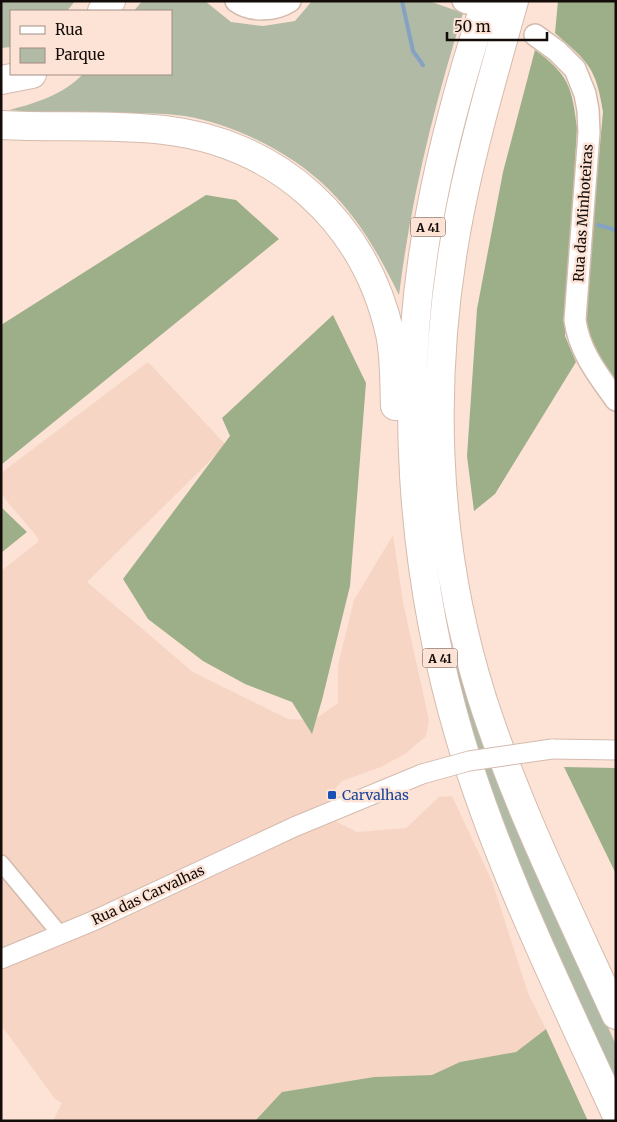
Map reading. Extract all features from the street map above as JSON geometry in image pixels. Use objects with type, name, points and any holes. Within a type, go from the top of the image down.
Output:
[{"type":"highway","name":"A 41","points":[[472,2],[446,140],[430,211],[418,293],[412,380],[414,460],[418,513],[426,577],[441,661],[460,738],[499,849],[610,1111]]},
{"type":"highway","name":"A 41","points":[[514,5],[465,188],[451,260],[444,316],[439,388],[439,438],[446,534],[454,586],[466,641],[493,732],[521,802],[616,1015]]},
{"type":"highway","points":[[1,80],[27,75]]},
{"type":"highway","points":[[1,124],[165,130],[230,145],[261,158],[296,182],[326,209],[348,237],[375,287],[390,335],[397,439],[414,460]]},
{"type":"main road","points":[[236,1],[255,9],[272,9],[290,1]]},
{"type":"main road","name":"Rua das Minhoteiras","points":[[535,35],[557,51],[575,69],[585,94],[589,132],[575,320],[577,335],[590,363],[616,400]]},
{"type":"street","name":"Rua das Carvalhas","points":[[1,959],[16,955],[60,934],[93,922],[294,826],[422,774],[469,761],[552,749],[616,750]]},
{"type":"street","points":[[1,863],[60,934]]},
{"type":"shaded area","points":[[148,362],[226,445],[87,582],[193,672],[288,719],[314,720],[338,703],[338,665],[354,600],[393,535],[403,602],[429,720],[426,736],[405,754],[381,767],[342,781],[329,795],[327,817],[357,832],[406,828],[439,797],[452,796],[492,881],[528,993],[546,1029],[516,1052],[460,1062],[432,1075],[374,1077],[283,1092],[255,1121],[53,1121],[62,1103],[55,1099],[1,1025],[1,571],[38,542],[38,538],[1,494],[1,473]]},
{"type":"green space","points":[[1,1],[75,1],[68,10],[10,10],[10,47],[1,48]]},
{"type":"green space","points":[[142,1],[205,1],[231,22],[263,26],[295,21],[312,1],[429,1],[463,13],[442,83],[425,152],[410,223],[399,295],[371,243],[339,200],[300,165],[249,136],[213,122],[176,115],[73,115],[9,110],[58,93],[82,75],[172,75],[172,10],[135,10]]},
{"type":"green space","points":[[558,1],[616,1],[616,383],[592,349],[584,319],[603,112],[597,85],[589,66],[555,33]]},
{"type":"green space","points":[[535,50],[555,67],[567,83],[573,102],[577,128],[565,336],[576,362],[495,494],[474,511],[467,456],[477,309],[503,172]]},
{"type":"green space","points":[[206,195],[236,200],[279,239],[1,465],[1,325]]},
{"type":"green space","points":[[333,315],[366,383],[350,586],[312,734],[292,702],[245,684],[203,661],[148,619],[123,579],[230,436],[222,418]]},
{"type":"green space","points":[[1,507],[27,532],[1,553]]},
{"type":"green space","points":[[440,587],[523,839],[616,1045],[616,1082],[535,901],[510,840],[468,716],[452,652]]},
{"type":"green space","points":[[564,767],[616,768],[616,874]]},
{"type":"green space","points":[[546,1029],[588,1121],[255,1121],[282,1092],[374,1077],[432,1075],[460,1062],[516,1052]]},
{"type":"waterway","points":[[402,1],[413,51],[423,65]]},
{"type":"waterway","points":[[598,225],[616,230]]},
{"type":"place","name":"Carvalhas","points":[[332,795]]}]
